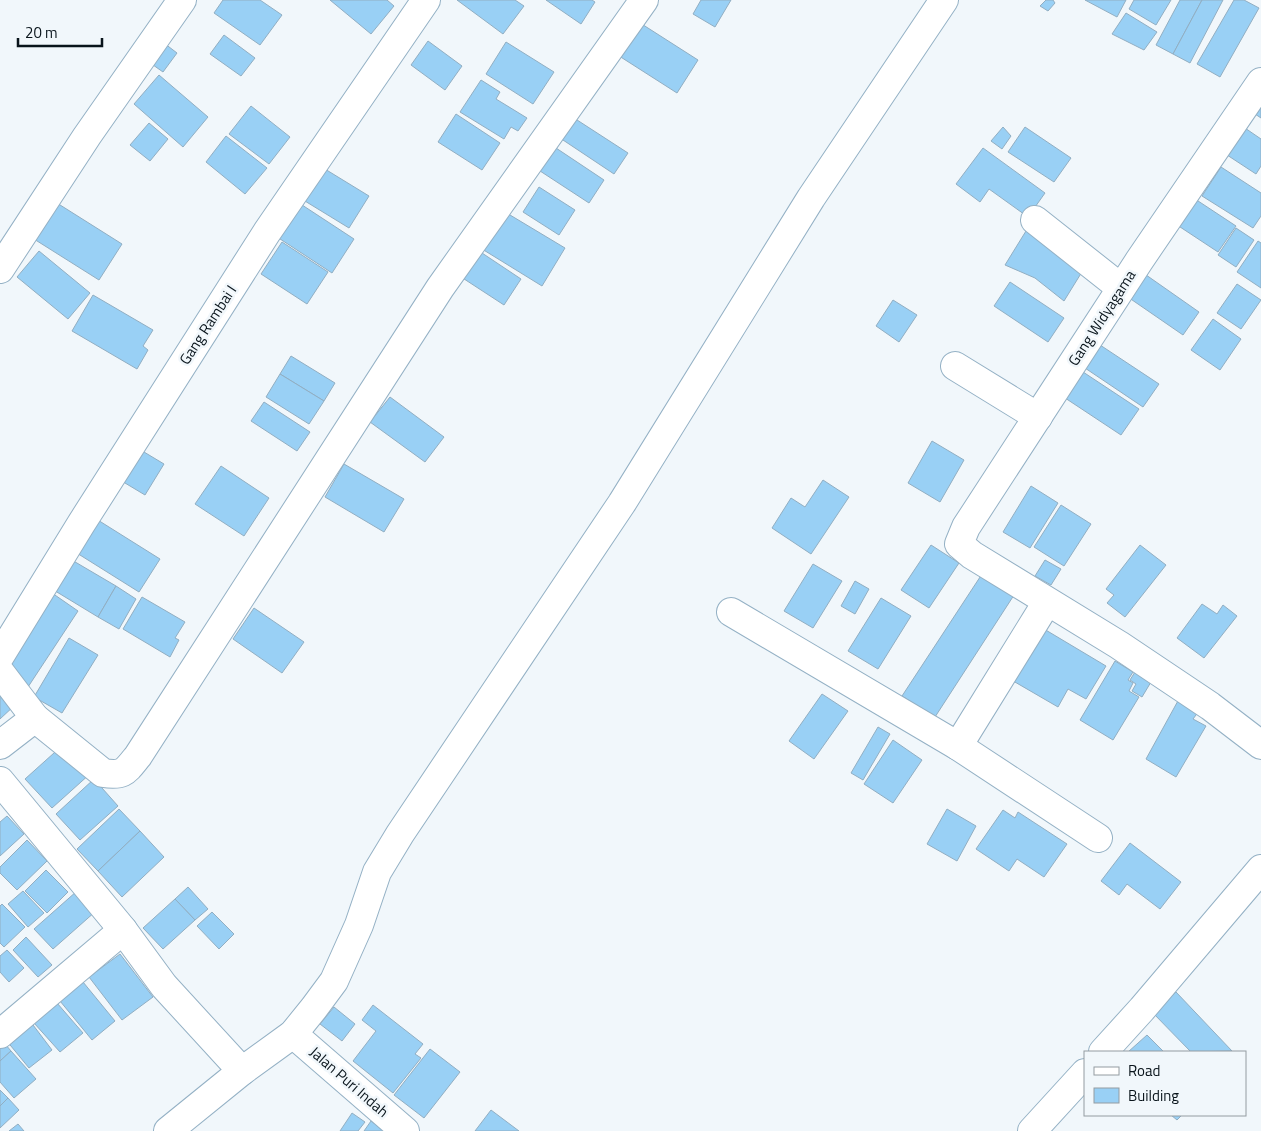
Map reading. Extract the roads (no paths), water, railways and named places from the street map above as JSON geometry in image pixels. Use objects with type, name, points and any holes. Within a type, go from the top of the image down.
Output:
[{"type":"street","points":[[0,269],[87,136],[182,0]]},
{"type":"street","name":"Gang Rambai I","points":[[0,656],[86,515],[266,232],[426,0]]},
{"type":"street","points":[[0,672],[35,718],[103,773],[115,775],[126,772],[440,288],[644,0]]},
{"type":"street","points":[[168,1131],[242,1071],[293,1034],[334,981],[359,925],[378,872],[400,834],[622,503],[811,198],[944,0]]},
{"type":"street","name":"Gang Widyagama","points":[[1047,602],[972,555],[959,544],[966,527],[1121,288],[1261,82]]},
{"type":"street","points":[[1035,220],[1121,288]]},
{"type":"street","points":[[955,366],[1038,417]]},
{"type":"street","points":[[958,746],[1047,602],[1136,656],[1210,706],[1261,745]]},
{"type":"street","points":[[731,612],[958,746],[1098,838]]},
{"type":"street","points":[[0,745],[35,718]]},
{"type":"street","points":[[0,781],[123,930],[164,986],[242,1071]]},
{"type":"street","points":[[1104,1051],[1261,869]]},
{"type":"street","points":[[2,1029],[123,930]]},
{"type":"street","name":"Jalan Puri Indah","points":[[293,1034],[406,1131]]},
{"type":"street","points":[[1032,1131],[1084,1074]]}]
